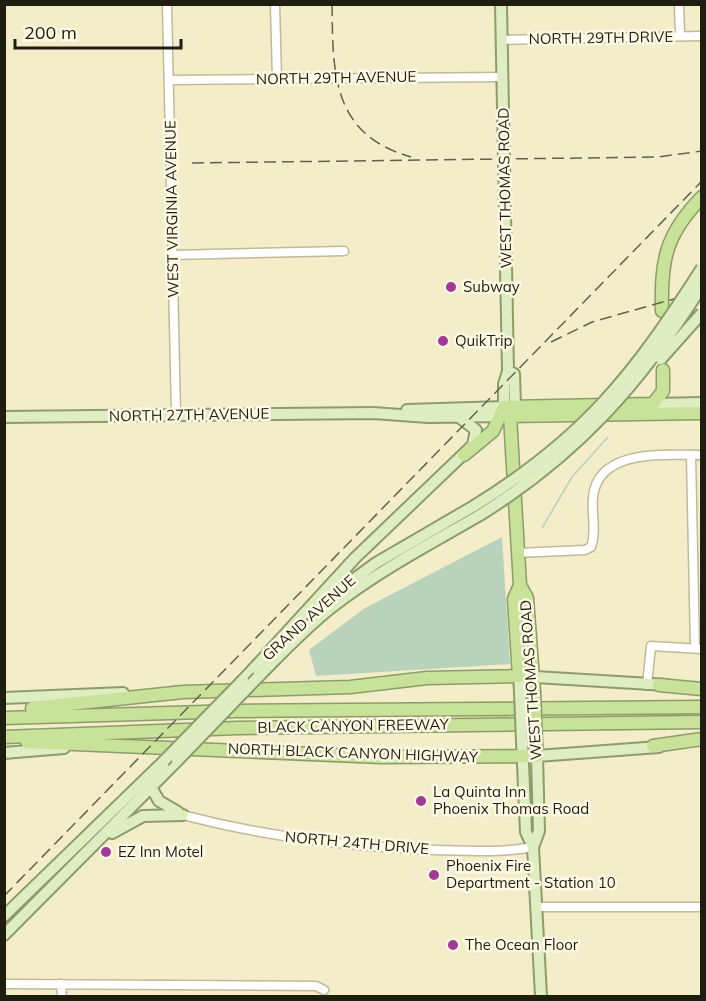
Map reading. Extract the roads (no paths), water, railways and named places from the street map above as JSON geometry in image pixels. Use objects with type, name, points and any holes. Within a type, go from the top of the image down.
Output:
[{"type":"highway","points":[[662,311],[662,271],[669,242],[681,220],[702,197]]},
{"type":"highway","points":[[650,410],[663,392],[663,370]]},
{"type":"highway","points":[[650,410],[678,409],[685,403]]},
{"type":"highway","name":"NORTH 27TH AVENUE","points":[[507,411],[650,410],[702,413]]},
{"type":"highway","points":[[464,455],[493,431],[507,411]]},
{"type":"highway","name":"WEST THOMAS ROAD","points":[[507,411],[520,585],[527,598],[537,756]]},
{"type":"highway","name":"WEST THOMAS ROAD","points":[[519,676],[514,599],[520,585]]},
{"type":"highway","points":[[4,713],[183,692],[350,687],[427,678],[519,676]]},
{"type":"highway","points":[[653,685],[702,687]]},
{"type":"highway","name":"BLACK CANYON FREEWAY","points":[[4,718],[236,711],[702,707]]},
{"type":"highway","points":[[4,730],[106,724],[702,716]]},
{"type":"highway","name":"BLACK CANYON FREEWAY","points":[[4,739],[238,728],[702,722]]},
{"type":"highway","points":[[4,739],[158,746]]},
{"type":"highway","points":[[653,746],[702,739]]},
{"type":"highway","name":"NORTH BLACK CANYON HIGHWAY","points":[[158,746],[381,757],[537,756]]},
{"type":"main road","name":"WEST THOMAS ROAD","points":[[501,4],[508,371],[514,374],[507,411]]},
{"type":"main road","name":"GRAND AVENUE","points":[[4,935],[315,621],[345,597],[477,510],[543,460],[596,412],[642,358],[702,267]]},
{"type":"main road","name":"GRAND AVENUE","points":[[4,916],[164,761],[304,618],[355,576],[477,510],[516,492],[579,442],[654,358],[702,286]]},
{"type":"main road","points":[[579,442],[606,421],[702,313]]},
{"type":"main road","points":[[685,403],[702,403]]},
{"type":"main road","name":"NORTH 27TH AVENUE","points":[[373,413],[428,408],[507,411]]},
{"type":"main road","name":"NORTH 27TH AVENUE","points":[[4,417],[373,413],[459,416],[507,411]]},
{"type":"main road","points":[[267,654],[362,550],[475,442],[477,432],[473,425],[459,416]]},
{"type":"main road","name":"WEST THOMAS ROAD","points":[[519,676],[526,832],[533,847],[541,996]]},
{"type":"main road","points":[[519,676],[653,685]]},
{"type":"main road","points":[[4,699],[183,692]]},
{"type":"main road","name":"NORTH BLACK CANYON HIGHWAY","points":[[537,756],[653,746],[667,748],[702,745]]},
{"type":"main road","name":"NORTH BLACK CANYON HIGHWAY","points":[[4,753],[158,746]]},
{"type":"main road","name":"WEST THOMAS ROAD","points":[[533,847],[539,831],[537,756]]},
{"type":"main road","points":[[151,788],[159,801],[183,814]]},
{"type":"main road","points":[[97,842],[143,816],[183,814]]},
{"type":"street","name":"WEST VIRGINIA AVENUE","points":[[167,4],[176,414]]},
{"type":"street","points":[[275,4],[277,79]]},
{"type":"street","points":[[679,4],[680,36]]},
{"type":"street","name":"NORTH 29TH DRIVE","points":[[501,40],[702,36]]},
{"type":"street","name":"NORTH 29TH AVENUE","points":[[169,80],[502,77]]},
{"type":"street","points":[[172,255],[344,251]]},
{"type":"street","points":[[517,553],[585,550],[591,547],[596,481],[600,476],[633,457],[702,454]]},
{"type":"street","points":[[653,685],[651,646],[698,648],[691,455]]},
{"type":"street","name":"NORTH 24TH DRIVE","points":[[183,814],[250,832],[396,849],[470,851],[533,847]]},
{"type":"street","points":[[536,907],[702,906]]},
{"type":"street","points":[[4,984],[316,986],[324,990]]},
{"type":"street","points":[[61,984],[62,996]]},
{"type":"waterway","points":[[542,528],[572,477],[608,437]]},
{"type":"railway","points":[[332,4],[336,77],[351,117],[365,133],[385,147],[411,157]]},
{"type":"railway","points":[[192,163],[658,157],[702,151]]},
{"type":"railway","points":[[4,896],[702,181]]},
{"type":"railway","points":[[551,342],[592,322],[702,291]]},
{"type":"place","name":"Subway","points":[[451,287]]},
{"type":"place","name":"QuikTrip","points":[[443,341]]},
{"type":"place","name":"La Quinta Inn Phoenix Thomas Road","points":[[421,801]]},
{"type":"place","name":"EZ Inn Motel","points":[[106,852]]},
{"type":"place","name":"Phoenix Fire Department - Station 10","points":[[434,875]]},
{"type":"place","name":"The Ocean Floor","points":[[453,945]]}]
